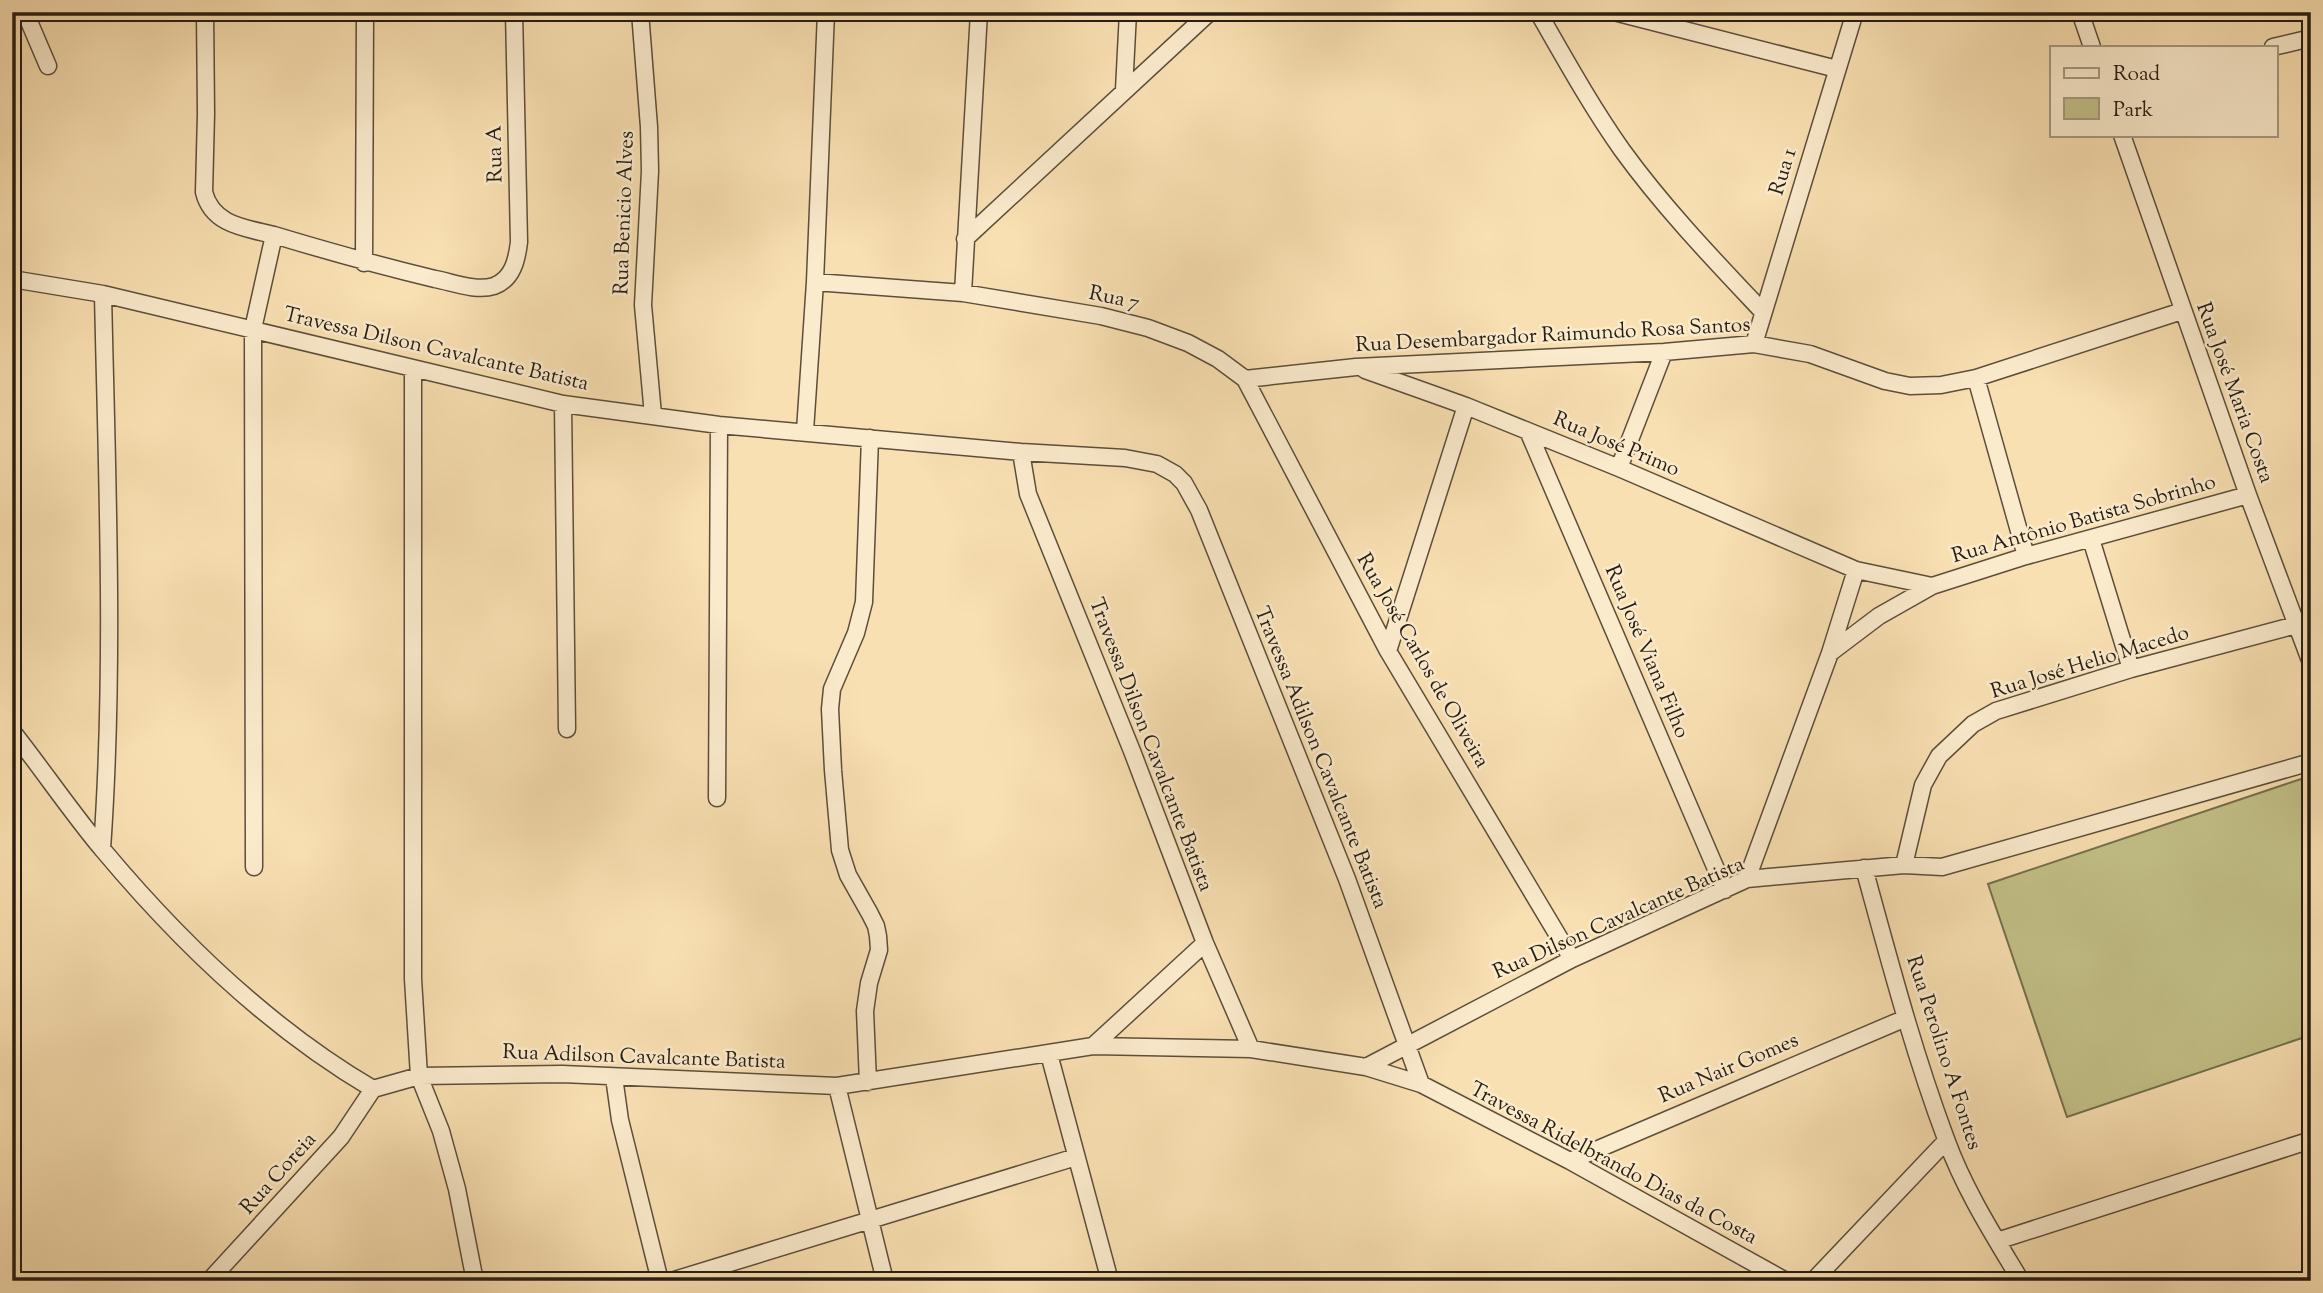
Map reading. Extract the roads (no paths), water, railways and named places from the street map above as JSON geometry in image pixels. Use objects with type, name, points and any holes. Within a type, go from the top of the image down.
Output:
[{"type":"street","points":[[25,12],[48,66]]},
{"type":"street","points":[[205,12],[204,192],[207,205],[215,215],[229,222],[364,262],[365,12]]},
{"type":"street","name":"Rua A","points":[[364,262],[474,287],[495,285],[513,269],[519,242],[514,12]]},
{"type":"street","name":"Rua Benicio Alves","points":[[640,12],[650,160],[643,304],[653,415]]},
{"type":"street","points":[[805,431],[815,282],[826,12]]},
{"type":"street","points":[[963,293],[979,12]]},
{"type":"street","points":[[1124,90],[1128,12]]},
{"type":"street","points":[[965,239],[1210,12]]},
{"type":"street","points":[[1538,12],[1579,84],[1622,149],[1668,210],[1763,312]]},
{"type":"street","points":[[1614,12],[1837,69]]},
{"type":"street","name":"Rua 1","points":[[1754,344],[1855,12]]},
{"type":"street","points":[[2080,12],[2092,46]]},
{"type":"street","points":[[2277,46],[2311,38]]},
{"type":"street","name":"Rua José Maria Costa","points":[[2122,136],[2248,495],[2304,623],[2311,663]]},
{"type":"street","points":[[254,867],[253,329],[274,235]]},
{"type":"street","name":"Travessa Dilson Cavalcante Batista","points":[[12,279],[103,294],[563,404],[719,425],[1021,452],[1125,458],[1157,464]]},
{"type":"street","name":"Rua 7","points":[[815,282],[963,293],[1101,316],[1148,328],[1188,343],[1218,359],[1245,379]]},
{"type":"street","points":[[102,849],[108,762],[110,577],[103,294]]},
{"type":"street","name":"Rua Desembargador Raimundo Rosa Santos","points":[[1245,379],[1356,367],[1664,352],[1754,344],[1810,354],[1885,381],[1910,386],[1941,385],[1976,378],[2182,312]]},
{"type":"street","points":[[1619,468],[1664,352]]},
{"type":"street","name":"Rua José Primo","points":[[1356,367],[1528,431],[1856,570],[1932,586]]},
{"type":"street","points":[[413,369],[413,979],[419,1076],[441,1131],[457,1189],[475,1281]]},
{"type":"street","points":[[1976,378],[2026,555]]},
{"type":"street","name":"Rua José Carlos de Oliveira","points":[[1245,379],[1388,650],[1572,959]]},
{"type":"street","points":[[563,404],[567,729]]},
{"type":"street","points":[[1388,650],[1466,406]]},
{"type":"street","points":[[717,798],[719,425]]},
{"type":"street","name":"Rua José Viana Filho","points":[[1528,431],[1725,890]]},
{"type":"street","points":[[868,1082],[865,1011],[869,983],[879,950],[876,926],[848,875],[840,850],[830,709],[832,689],[856,633],[864,602],[870,438]]},
{"type":"street","name":"Travessa Dilson Cavalcante Batista","points":[[1021,452],[1028,494],[1132,751],[1205,943],[1251,1049]]},
{"type":"street","name":"Travessa Adilson Cavalcante Batista","points":[[1157,464],[1175,474],[1184,483],[1199,510],[1346,879],[1420,1084]]},
{"type":"street","name":"Rua Antônio Batista Sobrinho","points":[[1830,653],[1879,616],[1932,586],[2026,555],[2248,495]]},
{"type":"street","points":[[2091,539],[2131,670]]},
{"type":"street","points":[[1747,879],[1830,653],[1856,570]]},
{"type":"street","name":"Rua José Helio Macedo","points":[[1904,865],[1923,785],[1939,755],[1973,723],[1996,711],[2131,670],[2304,623]]},
{"type":"street","points":[[12,731],[102,849],[219,975],[307,1046],[373,1089]]},
{"type":"street","name":"Rua Dilson Cavalcante Batista","points":[[1366,1067],[1572,959],[1747,879],[1904,865],[1942,867],[1962,863],[2311,762]]},
{"type":"street","name":"Rua Perolino A Fontes","points":[[1864,868],[1906,1018],[1947,1141],[1997,1241],[2021,1281]]},
{"type":"street","points":[[1093,1046],[1205,943]]},
{"type":"street","name":"Rua Nair Gomes","points":[[1570,1161],[1906,1018]]},
{"type":"street","name":"Rua Adilson Cavalcante Batista","points":[[373,1089],[419,1076],[562,1074],[836,1086],[1093,1046],[1251,1049],[1366,1067],[1420,1084]]},
{"type":"street","points":[[1049,1054],[1110,1281]]},
{"type":"street","points":[[614,1077],[620,1120],[660,1281]]},
{"type":"street","name":"Travessa Ridelbrando Dias da Costa","points":[[1420,1084],[1570,1161],[1786,1281]]},
{"type":"street","points":[[836,1086],[885,1281]]},
{"type":"street","name":"Rua Coreia","points":[[209,1281],[341,1137],[373,1089]]},
{"type":"street","points":[[1997,1241],[2311,1140]]},
{"type":"street","points":[[1813,1281],[1947,1141]]},
{"type":"street","points":[[671,1281],[1076,1157]]}]
